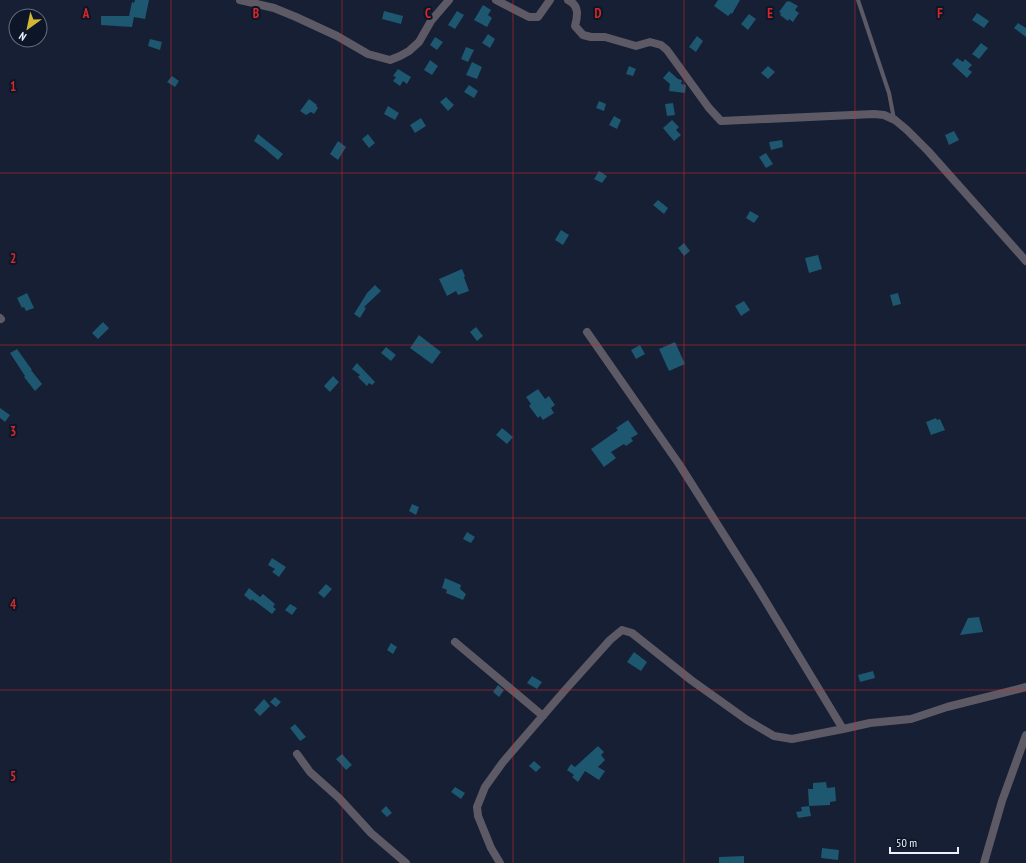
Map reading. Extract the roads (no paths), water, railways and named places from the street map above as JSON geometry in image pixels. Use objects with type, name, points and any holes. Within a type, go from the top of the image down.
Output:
[{"type":"street","points":[[240,0],[274,8],[337,36],[368,54],[390,60],[409,51],[419,42],[431,21],[449,0]]},
{"type":"street","points":[[496,0],[529,17],[538,17],[550,0]]},
{"type":"street","points":[[568,0],[573,2],[578,14],[575,26],[583,35],[591,37],[605,37],[636,46],[650,42],[661,45],[671,55],[709,108],[721,121],[874,114],[884,115],[894,120],[928,151],[1026,261]]},
{"type":"street","points":[[587,332],[679,464],[761,593],[843,729]]},
{"type":"street","points":[[500,863],[490,848],[479,820],[477,807],[485,788],[496,772],[543,716],[618,632],[625,630],[643,640],[691,680],[747,720],[774,736],[792,739],[870,723],[911,718],[947,707],[1026,687]]},
{"type":"street","points":[[454,642],[543,716]]},
{"type":"street","points":[[984,863],[1002,801],[1026,735]]},
{"type":"street","points":[[297,754],[310,772],[338,798],[371,833],[406,863]]},
{"type":"lane","points":[[858,0],[889,93],[894,120]]}]
